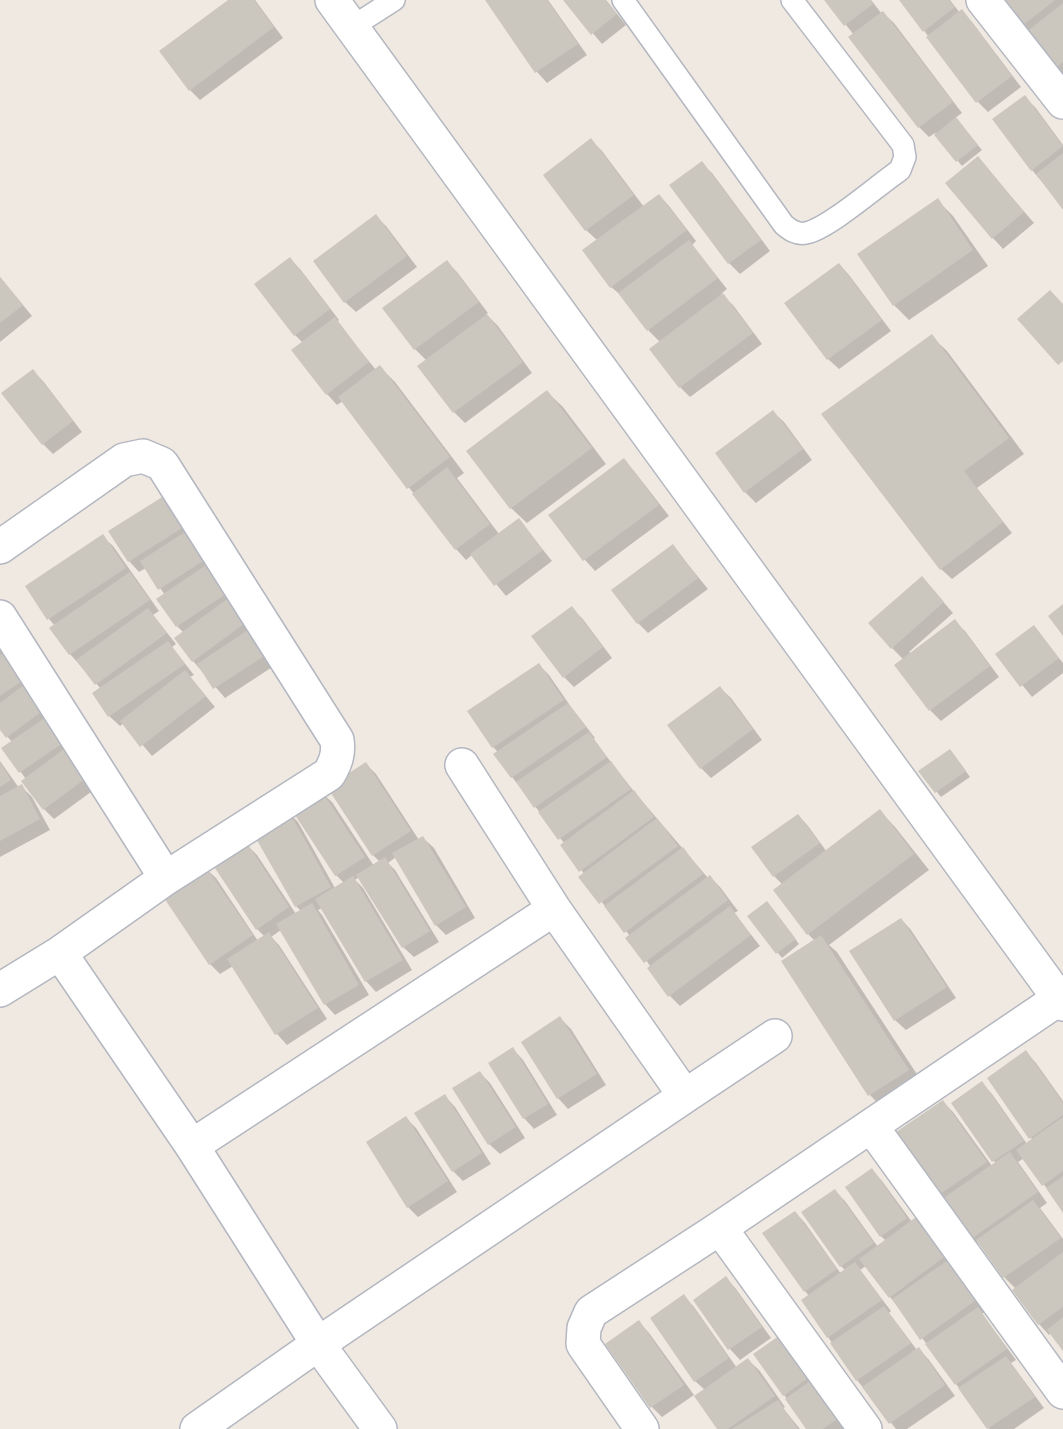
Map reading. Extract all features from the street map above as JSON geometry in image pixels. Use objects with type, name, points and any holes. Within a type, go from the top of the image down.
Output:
[{"type":"street","points":[[332,0],[1062,1000],[720,1228],[591,1311],[584,1328],[583,1344],[642,1429]]},
{"type":"street","points":[[982,0],[1063,102]]},
{"type":"street","points":[[0,547],[124,460],[143,456],[162,464],[337,740],[338,750],[329,774],[166,878],[60,953],[0,990]]},
{"type":"street","points":[[0,617],[166,878]]},
{"type":"street","points":[[462,765],[554,909],[685,1096]]},
{"type":"street","points":[[192,1146],[554,909]]},
{"type":"street","points":[[60,953],[192,1146],[318,1344],[380,1429]]},
{"type":"street","points":[[197,1429],[318,1344],[775,1036]]},
{"type":"street","points":[[871,1126],[1063,1392]]},
{"type":"street","points":[[720,1228],[866,1429]]},
{"type":"lane","points":[[352,27],[394,0]]},
{"type":"lane","points":[[623,0],[784,225],[802,233],[808,233],[837,217],[900,170],[905,150],[884,118],[792,0]]},
{"type":"building","points":[[228,0],[254,0],[274,27],[189,91],[159,51]]},
{"type":"building","points":[[485,0],[547,0],[578,44],[535,73]]},
{"type":"building","points":[[563,0],[605,0],[617,14],[591,35]]},
{"type":"building","points":[[824,0],[870,0],[873,4],[844,26]]},
{"type":"building","points":[[899,0],[949,0],[955,7],[923,32]]},
{"type":"building","points":[[992,0],[1055,0],[1017,30]]},
{"type":"building","points":[[1063,3],[1063,62],[1054,69],[1025,33]]},
{"type":"building","points":[[962,9],[1012,76],[976,103],[926,37]]},
{"type":"building","points":[[883,11],[953,102],[918,128],[848,37]]},
{"type":"building","points":[[1025,95],[1063,146],[1031,171],[992,119]]},
{"type":"building","points":[[956,117],[978,145],[956,162],[934,135]]},
{"type":"building","points":[[591,138],[634,195],[585,231],[543,175]]},
{"type":"building","points":[[1063,153],[1063,210],[1036,174]]},
{"type":"building","points":[[978,156],[1024,212],[992,239],[945,183]]},
{"type":"building","points":[[702,161],[761,240],[728,264],[669,185]]},
{"type":"building","points":[[659,194],[687,230],[610,288],[582,250]]},
{"type":"building","points":[[938,198],[973,250],[893,306],[857,254]]},
{"type":"building","points":[[376,214],[407,256],[344,303],[313,261]]},
{"type":"building","points":[[689,240],[718,278],[647,331],[618,293]]},
{"type":"building","points":[[290,257],[330,309],[294,336],[254,284]]},
{"type":"building","points":[[447,260],[479,302],[414,350],[382,308]]},
{"type":"building","points":[[839,263],[882,320],[827,360],[784,303]]},
{"type":"building","points":[[0,277],[23,305],[0,323]]},
{"type":"building","points":[[1050,290],[1063,304],[1063,361],[1058,365],[1017,319]]},
{"type":"building","points":[[723,293],[753,333],[679,388],[649,349]]},
{"type":"building","points":[[487,314],[523,362],[453,413],[417,366]]},
{"type":"building","points":[[335,317],[369,362],[326,395],[291,350]]},
{"type":"building","points":[[932,334],[1009,438],[964,471],[1003,522],[940,570],[821,414]]},
{"type":"building","points":[[380,365],[450,457],[407,489],[338,397]]},
{"type":"building","points":[[33,369],[73,421],[42,445],[1,393]]},
{"type":"building","points":[[547,390],[592,448],[510,509],[466,451]]},
{"type":"building","points":[[773,410],[803,449],[744,493],[715,453]]},
{"type":"building","points":[[624,458],[659,505],[583,561],[548,515]]},
{"type":"building","points":[[447,467],[490,524],[455,550],[412,494]]},
{"type":"building","points":[[175,489],[195,520],[128,562],[108,531]]},
{"type":"building","points":[[519,518],[543,550],[494,586],[470,554]]},
{"type":"building","points":[[196,525],[214,554],[158,590],[140,561]]},
{"type":"building","points":[[103,534],[126,568],[47,620],[25,586]]},
{"type":"building","points":[[673,544],[698,578],[637,624],[611,590]]},
{"type":"building","points":[[212,561],[232,590],[176,627],[156,599]]},
{"type":"building","points":[[130,572],[150,600],[69,655],[49,628]]},
{"type":"building","points":[[922,576],[944,602],[891,649],[868,623]]},
{"type":"building","points":[[234,594],[252,618],[192,662],[174,638]]},
{"type":"building","points":[[1063,604],[1063,636],[1048,616]]},
{"type":"building","points":[[572,606],[603,647],[563,678],[531,636]]},
{"type":"building","points":[[148,608],[167,633],[95,685],[76,660]]},
{"type":"building","points":[[955,619],[990,666],[929,711],[894,665]]},
{"type":"building","points":[[257,624],[274,650],[213,689],[197,664]]},
{"type":"building","points":[[1034,625],[1059,658],[1020,687],[995,654]]},
{"type":"building","points":[[168,641],[185,664],[108,717],[92,693]]},
{"type":"building","points":[[13,646],[32,674],[0,696],[0,655]]},
{"type":"building","points":[[539,663],[564,700],[492,748],[467,711]]},
{"type":"building","points":[[185,670],[206,696],[140,747],[120,721]]},
{"type":"building","points":[[33,678],[53,703],[6,738],[0,730],[0,703]]},
{"type":"building","points":[[720,686],[753,729],[700,769],[667,725]]},
{"type":"building","points":[[568,703],[586,727],[511,778],[493,754]]},
{"type":"building","points":[[55,711],[73,736],[19,773],[1,748]]},
{"type":"building","points":[[589,732],[607,757],[534,808],[516,782]]},
{"type":"building","points":[[75,741],[97,770],[43,810],[21,781]]},
{"type":"building","points":[[950,749],[966,771],[935,793],[918,771]]},
{"type":"building","points":[[611,761],[631,789],[558,840],[538,812]]},
{"type":"building","points":[[0,762],[11,780],[0,787]]},
{"type":"building","points":[[366,762],[411,831],[372,856],[327,787]]},
{"type":"building","points":[[22,784],[40,819],[0,841],[0,796]]},
{"type":"building","points":[[321,790],[365,857],[335,876],[291,809]]},
{"type":"building","points":[[634,790],[654,817],[579,872],[560,845]]},
{"type":"building","points":[[287,808],[331,887],[295,907],[250,828]]},
{"type":"building","points":[[880,809],[914,854],[807,935],[773,890]]},
{"type":"building","points":[[798,814],[820,843],[773,877],[751,847]]},
{"type":"building","points":[[657,818],[678,846],[599,904],[578,877]]},
{"type":"building","points":[[423,836],[466,907],[435,926],[392,853]]},
{"type":"building","points":[[247,843],[289,907],[256,930],[213,865]]},
{"type":"building","points":[[683,847],[703,874],[624,933],[604,906]]},
{"type":"building","points":[[385,857],[430,931],[402,948],[356,875]]},
{"type":"building","points":[[205,866],[253,935],[209,965],[162,895]]},
{"type":"building","points":[[710,875],[728,900],[644,963],[625,938]]},
{"type":"building","points":[[353,876],[403,960],[365,982],[315,899]]},
{"type":"building","points":[[767,901],[796,939],[776,954],[747,916]]},
{"type":"building","points":[[312,903],[359,985],[324,1005],[276,924]]},
{"type":"building","points":[[730,906],[751,935],[668,997],[647,968]]},
{"type":"building","points":[[901,918],[947,987],[894,1021],[849,951]]},
{"type":"building","points":[[269,932],[318,1008],[275,1035],[227,959]]},
{"type":"building","points":[[821,935],[909,1070],[868,1096],[781,961]]},
{"type":"building","points":[[560,1016],[597,1074],[557,1099],[521,1042]]},
{"type":"building","points":[[513,1047],[548,1104],[523,1119],[488,1063]]},
{"type":"building","points":[[1026,1050],[1063,1103],[1063,1115],[1029,1139],[987,1078]]},
{"type":"building","points":[[480,1071],[516,1127],[488,1145],[452,1088]]},
{"type":"building","points":[[982,1081],[1024,1141],[992,1162],[951,1103]]},
{"type":"building","points":[[445,1094],[482,1153],[452,1172],[414,1113]]},
{"type":"building","points":[[943,1100],[987,1162],[940,1194],[896,1132]]},
{"type":"building","points":[[406,1116],[448,1181],[407,1208],[366,1142]]},
{"type":"building","points":[[1063,1117],[1063,1171],[1042,1186],[1016,1150]]},
{"type":"building","points":[[1010,1152],[1038,1192],[971,1239],[942,1199]]},
{"type":"building","points":[[872,1168],[907,1218],[880,1237],[845,1187]]},
{"type":"building","points":[[1063,1176],[1063,1213],[1046,1188]]},
{"type":"building","points":[[835,1189],[874,1243],[840,1267],[801,1212]]},
{"type":"building","points":[[1033,1200],[1061,1238],[1003,1278],[976,1240]]},
{"type":"building","points":[[795,1211],[837,1269],[804,1292],[762,1233]]},
{"type":"building","points":[[923,1212],[952,1251],[889,1298],[859,1259]]},
{"type":"building","points":[[1063,1252],[1063,1307],[1038,1325],[1012,1290]]},
{"type":"building","points":[[951,1258],[979,1298],[920,1340],[892,1299]]},
{"type":"building","points":[[855,1262],[882,1300],[827,1338],[801,1300]]},
{"type":"building","points":[[726,1276],[762,1327],[728,1350],[693,1300]]},
{"type":"building","points":[[684,1294],[729,1358],[694,1382],[650,1318]]},
{"type":"building","points":[[884,1306],[911,1343],[856,1381],[830,1343]]},
{"type":"building","points":[[978,1307],[1007,1349],[955,1385],[925,1344]]},
{"type":"building","points":[[1063,1317],[1063,1351],[1047,1330]]},
{"type":"building","points":[[639,1320],[684,1385],[650,1408],[605,1344]]},
{"type":"building","points":[[786,1331],[815,1373],[783,1396],[753,1354]]},
{"type":"building","points":[[919,1347],[945,1385],[889,1424],[862,1387]]},
{"type":"building","points":[[1006,1356],[1035,1397],[987,1429],[958,1388]]},
{"type":"building","points":[[748,1358],[775,1396],[728,1429],[717,1429],[694,1396]]},
{"type":"building","points":[[816,1377],[843,1415],[823,1429],[806,1429],[785,1399]]},
{"type":"building","points":[[778,1400],[798,1429],[732,1429]]}]
